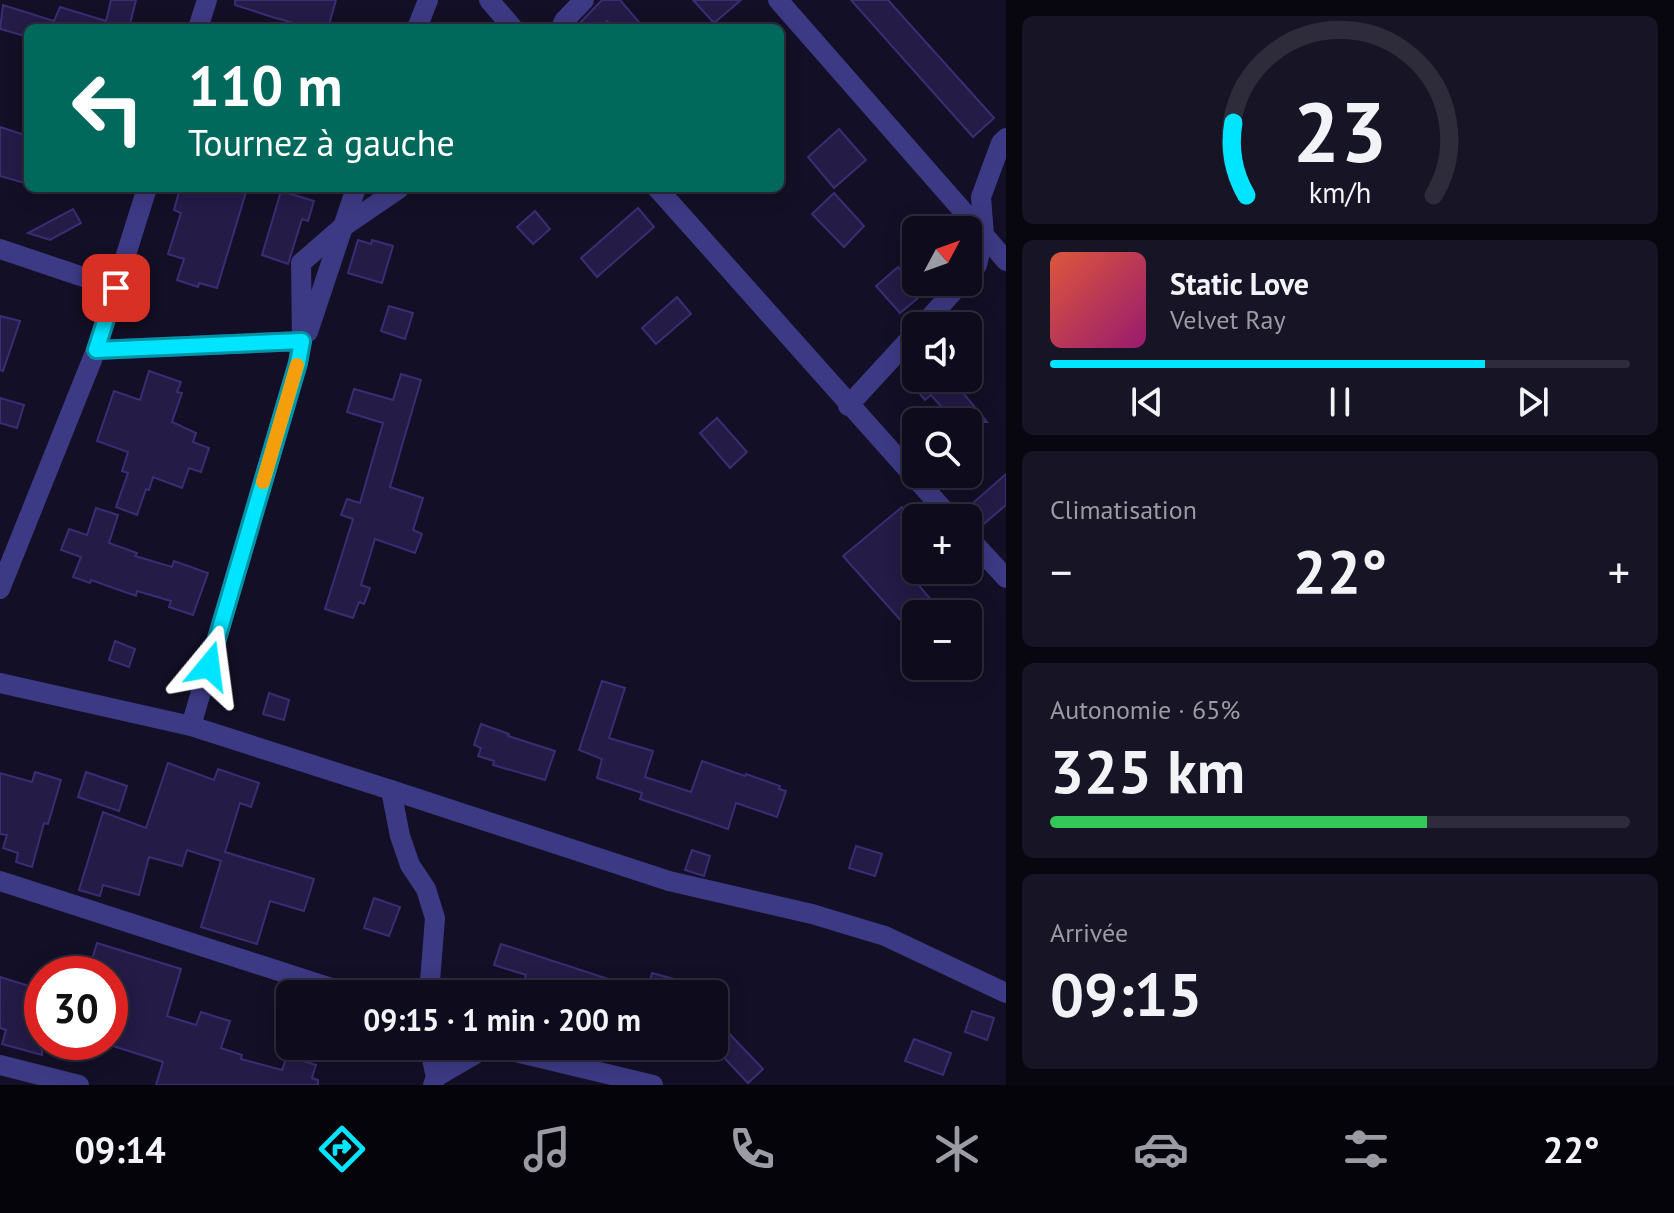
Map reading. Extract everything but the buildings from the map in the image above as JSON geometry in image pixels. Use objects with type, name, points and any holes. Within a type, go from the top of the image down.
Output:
[{"type":"street","points":[[199,24],[207,0]]},
{"type":"street","points":[[419,24],[428,0]]},
{"type":"street","points":[[489,0],[510,24]]},
{"type":"street","points":[[564,24],[584,0]]},
{"type":"street","points":[[778,0],[1006,261]]},
{"type":"street","points":[[982,244],[981,197],[1001,143],[1006,138]]},
{"type":"street","points":[[0,589],[96,350],[146,192]]},
{"type":"street","points":[[191,726],[298,363],[354,192]]},
{"type":"street","points":[[298,363],[302,341],[301,263],[340,229],[394,192]]},
{"type":"street","points":[[661,192],[938,504]]},
{"type":"street","points":[[0,249],[116,288]]},
{"type":"street","points":[[935,312],[949,296]]},
{"type":"street","points":[[96,350],[302,341]]},
{"type":"street","points":[[848,406],[902,347]]},
{"type":"street","points":[[982,552],[1006,578]]},
{"type":"street","points":[[0,683],[191,726],[669,881],[812,914],[885,936],[1006,993]]},
{"type":"street","points":[[391,790],[400,836],[410,865],[426,889],[435,918],[430,980]]},
{"type":"street","points":[[0,881],[307,980]]},
{"type":"street","points":[[431,1060],[434,1081],[468,1060]]},
{"type":"street","points":[[549,1060],[653,1085]]},
{"type":"street","points":[[0,1065],[67,1083]]},
{"type":"slow traffic","points":[[263,482],[297,365]]},
{"type":"route","points":[[116,288],[96,350],[302,341],[209,666]]}]
